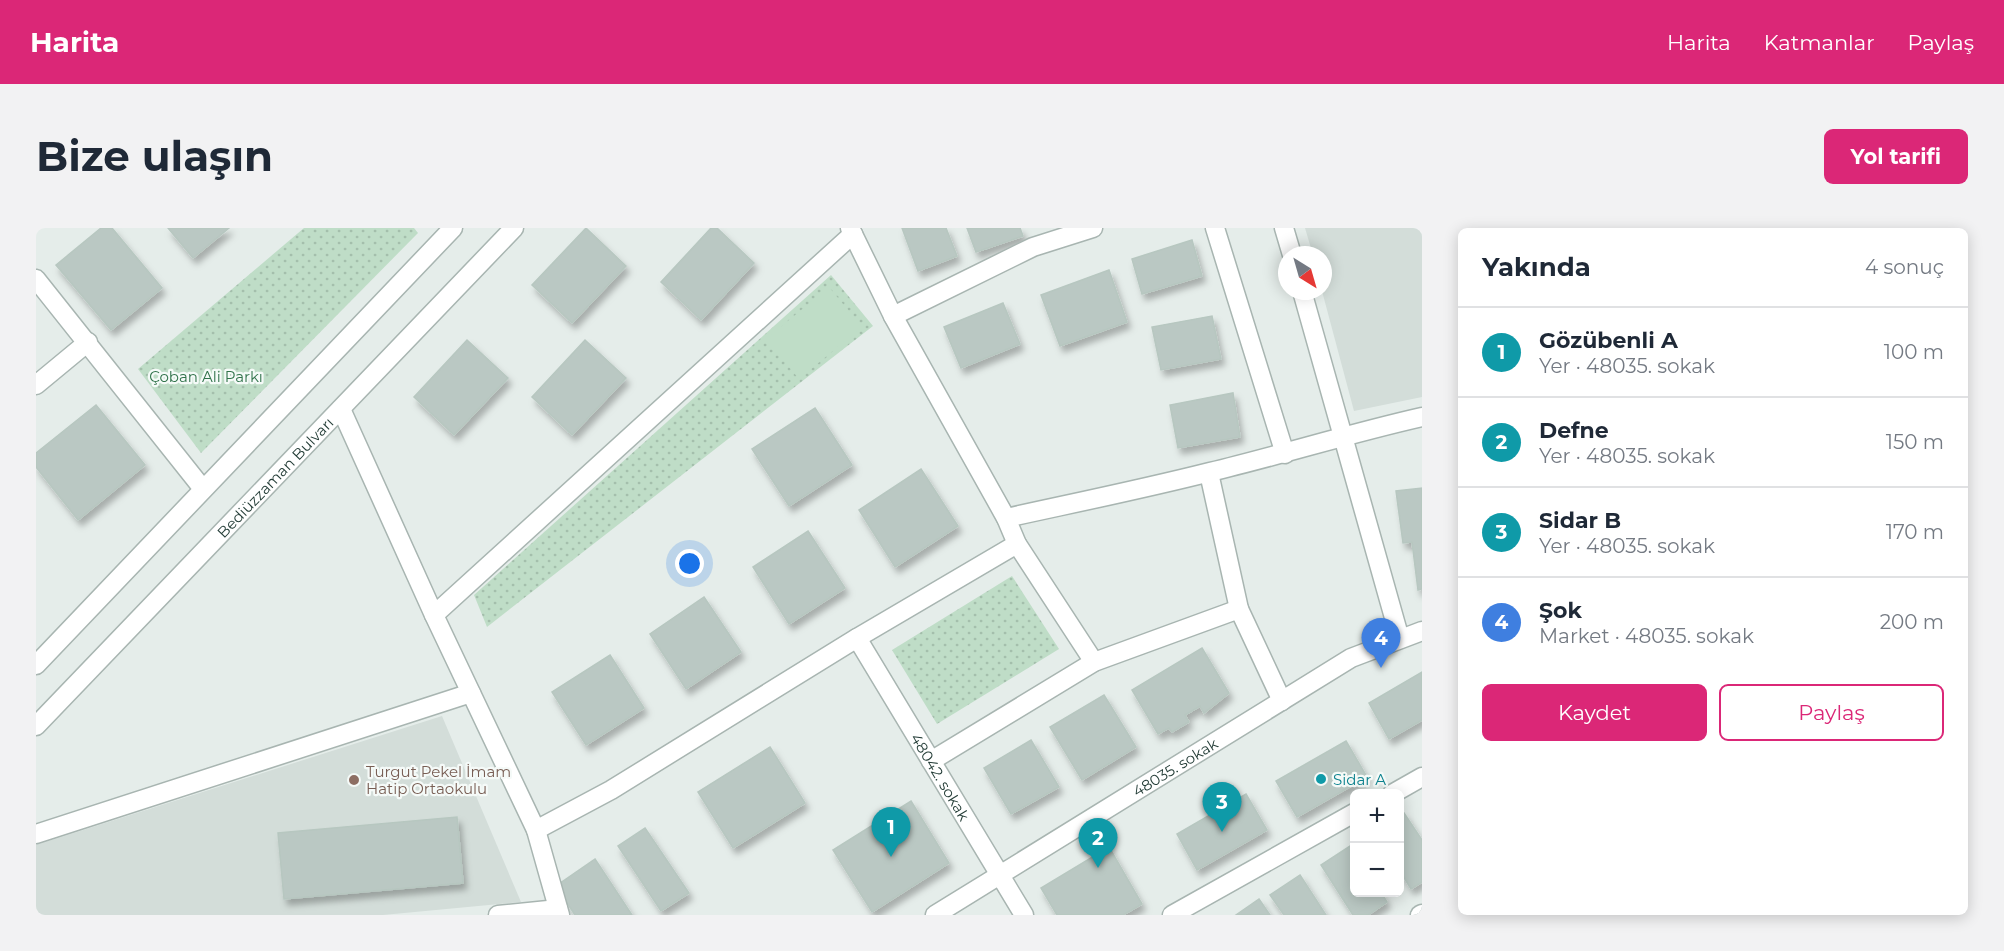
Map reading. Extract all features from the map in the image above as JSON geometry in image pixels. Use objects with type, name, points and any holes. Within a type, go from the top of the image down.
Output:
[{"type":"street","name":"Bediüzzaman Bulvarı","points":[[36,726],[514,228]]},
{"type":"street","points":[[893,316],[1033,247],[1093,228]]},
{"type":"street","points":[[1215,228],[1284,454]]},
{"type":"street","points":[[1284,228],[1289,246]]},
{"type":"street","points":[[36,665],[445,231]]},
{"type":"street","points":[[434,615],[851,231],[893,316],[1006,518],[1017,544],[1094,663]]},
{"type":"street","points":[[36,279],[203,489]]},
{"type":"street","points":[[1305,300],[1400,639]]},
{"type":"street","points":[[36,385],[88,342]]},
{"type":"street","points":[[342,409],[434,615],[536,830],[559,912],[498,915]]},
{"type":"street","points":[[1006,518],[1209,473],[1284,454],[1343,435],[1422,417]]},
{"type":"street","points":[[1209,473],[1239,609],[1282,701]]},
{"type":"street","points":[[536,830],[611,790],[857,638],[1017,544]]},
{"type":"street","points":[[931,761],[1094,663],[1239,609]]},
{"type":"street","name":"48035. sokak","points":[[935,915],[1351,658],[1422,631]]},
{"type":"street","name":"48042. sokak","points":[[857,638],[1024,915]]},
{"type":"street","points":[[36,834],[471,693]]},
{"type":"street","points":[[1401,789],[1422,777]]},
{"type":"street","points":[[1172,915],[1350,815]]},
{"type":"shaded area","points":[[1305,228],[1422,228],[1422,397],[1354,411],[1324,300],[1332,300],[1332,246],[1310,246]]},
{"type":"shaded area","name":"Turgut Pekel İmam Hatip Ortaokulu","points":[[442,716],[521,902],[383,915],[36,915],[36,845]]},
{"type":"green space","name":"Çoban Ali Parkı","points":[[304,228],[414,228],[418,233],[201,453],[138,369]]},
{"type":"green space","points":[[831,275],[873,326],[487,627],[474,595]]},
{"type":"green space","points":[[829,287],[862,327],[799,379],[766,339]]},
{"type":"green space","points":[[1012,576],[1059,649],[937,724],[892,650]]},
{"type":"building","points":[[101,228],[112,228],[162,288],[111,330],[56,265]]},
{"type":"building","points":[[168,228],[229,228],[193,258]]},
{"type":"building","points":[[586,228],[626,266],[572,323],[532,285]]},
{"type":"building","points":[[711,228],[717,228],[754,263],[701,320],[661,282]]},
{"type":"building","points":[[902,228],[946,228],[957,256],[918,271]]},
{"type":"building","points":[[967,228],[1020,228],[1023,236],[976,252]]},
{"type":"building","points":[[1192,240],[1202,276],[1142,294],[1132,259]]},
{"type":"building","points":[[1109,270],[1127,322],[1060,346],[1041,295]]},
{"type":"building","points":[[1003,303],[1020,344],[961,368],[944,327]]},
{"type":"building","points":[[1212,316],[1221,359],[1161,370],[1152,327]]},
{"type":"building","points":[[467,340],[508,378],[454,435],[414,397]]},
{"type":"building","points":[[585,340],[626,378],[572,435],[532,397]]},
{"type":"building","points":[[1233,393],[1240,437],[1178,448],[1170,405]]},
{"type":"building","points":[[96,405],[145,465],[78,520],[36,467],[36,453]]},
{"type":"building","points":[[815,408],[852,465],[789,506],[752,449]]},
{"type":"building","points":[[921,469],[958,526],[895,567],[859,510]]},
{"type":"building","points":[[1422,488],[1422,589],[1418,590],[1412,542],[1403,543],[1396,491]]},
{"type":"building","points":[[808,531],[845,588],[789,624],[753,567]]},
{"type":"building","points":[[704,597],[741,652],[686,689],[650,634]]},
{"type":"building","points":[[1202,648],[1229,693],[1204,713],[1200,706],[1185,715],[1189,722],[1172,732],[1169,728],[1158,734],[1132,690]]},
{"type":"building","points":[[610,655],[644,708],[586,745],[552,692]]},
{"type":"building","points":[[1422,672],[1422,720],[1389,739],[1369,703]]},
{"type":"building","points":[[1104,695],[1136,747],[1082,780],[1050,727]]},
{"type":"building","points":[[1031,740],[1059,787],[1011,814],[984,768]]},
{"type":"building","name":"Sidar A","points":[[1346,741],[1367,777],[1297,817],[1276,781]]},
{"type":"building","points":[[770,747],[805,803],[733,848],[698,792]]},
{"type":"building","points":[[1246,794],[1267,830],[1197,870],[1177,834]]},
{"type":"building","points":[[911,801],[949,863],[872,912],[833,850]]},
{"type":"building","points":[[1404,813],[1422,840],[1422,882],[1411,889],[1404,878]]},
{"type":"building","points":[[457,817],[463,883],[284,899],[278,833]]},
{"type":"building","points":[[645,828],[689,893],[661,911],[618,846]]},
{"type":"building","points":[[1350,846],[1350,897],[1384,897],[1387,902],[1368,915],[1353,915],[1321,865]]},
{"type":"building","points":[[1109,847],[1142,904],[1123,915],[1057,915],[1041,888]]},
{"type":"building","points":[[595,859],[632,915],[575,915],[556,886]]},
{"type":"building","points":[[1300,875],[1326,915],[1284,915],[1270,895]]},
{"type":"building","points":[[1259,899],[1270,915],[1236,915]]},
{"type":"place","name":"Şok","points":[[1381,668]]},
{"type":"place","name":"Sidar A","points":[[1321,779]]},
{"type":"place","name":"Turgut Pekel İmam Hatip Ortaokulu","points":[[354,780]]},
{"type":"place","name":"Sidar B","points":[[1222,832]]},
{"type":"place","name":"Gözübenli A","points":[[891,857]]},
{"type":"place","name":"Defne","points":[[1098,868]]}]
